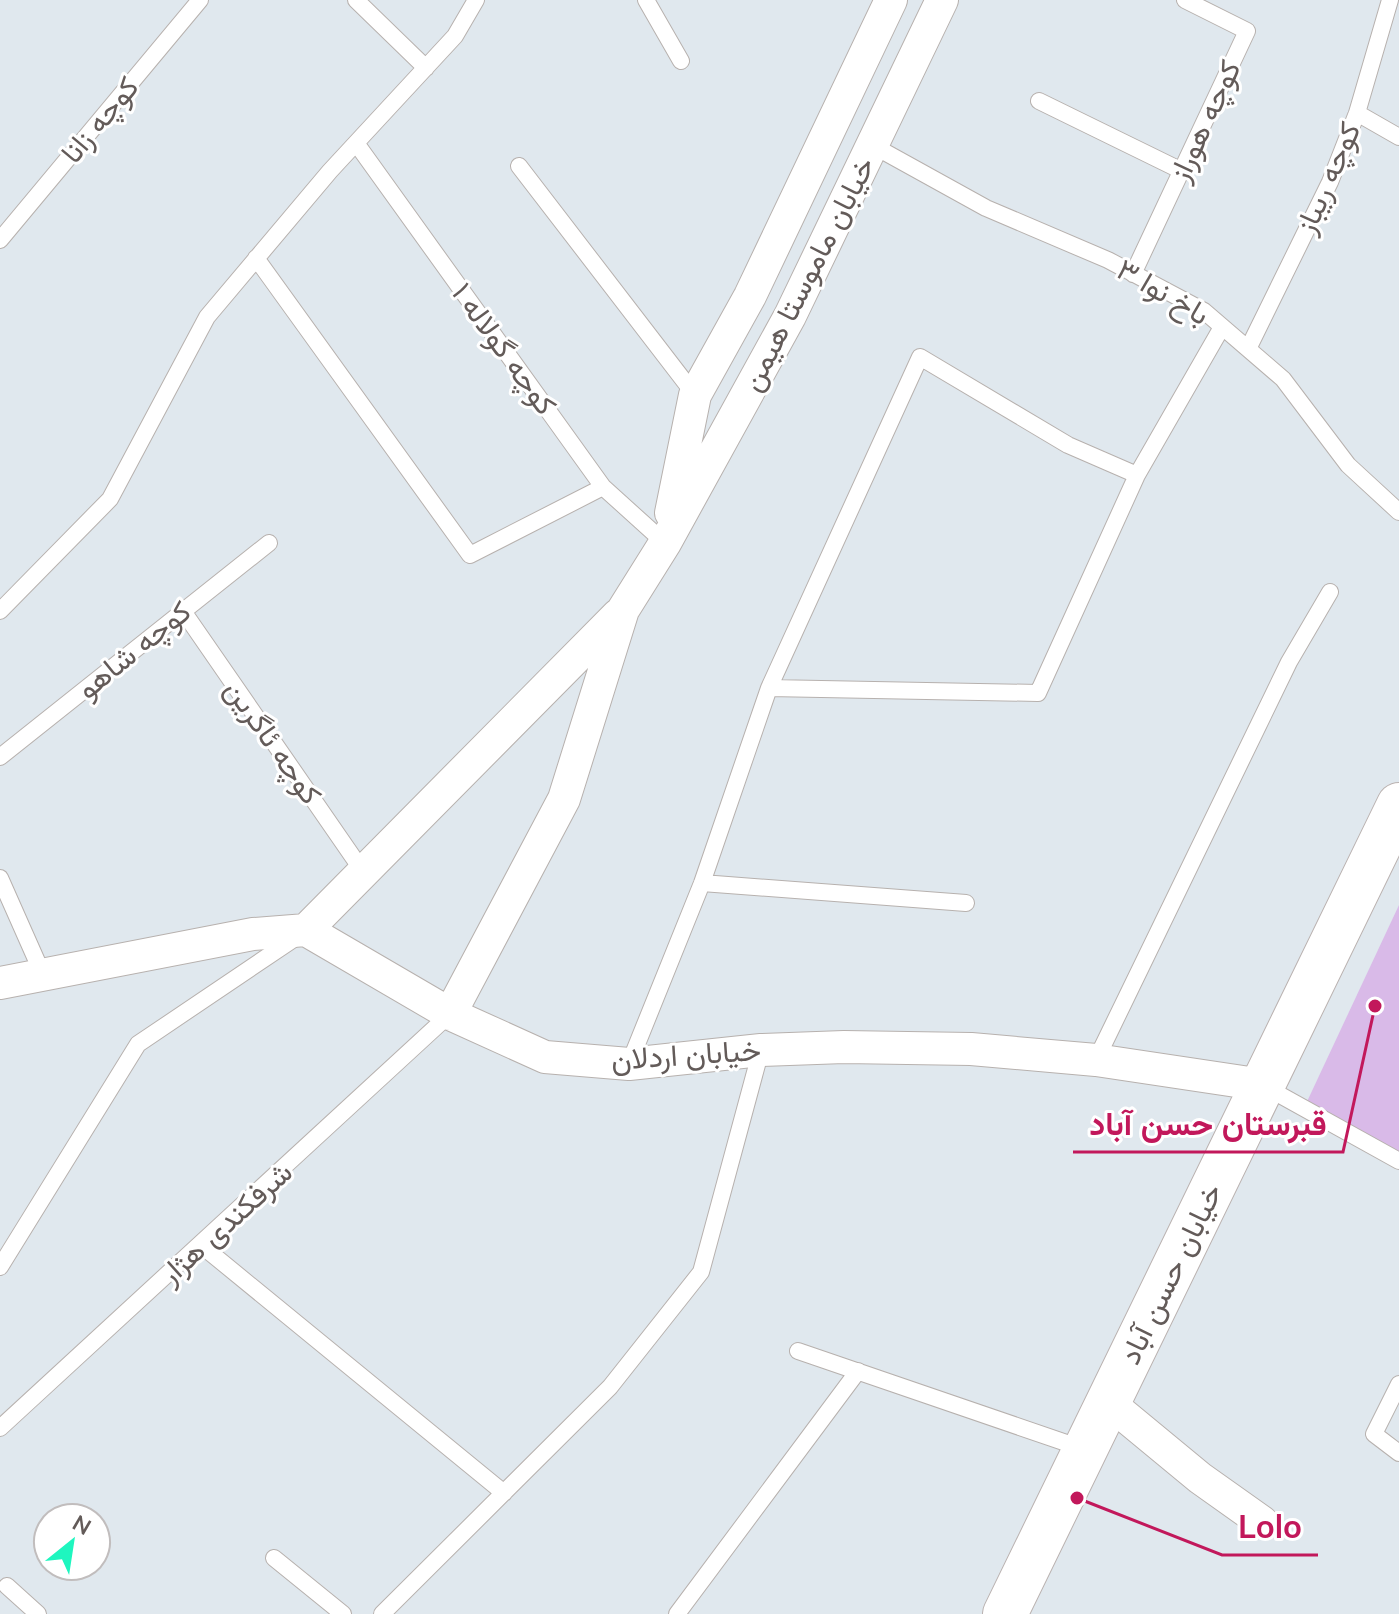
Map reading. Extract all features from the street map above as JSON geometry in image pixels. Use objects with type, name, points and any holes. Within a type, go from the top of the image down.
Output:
[{"type":"main road","name":"خیابان حسن آباد","points":[[1006,1613],[1399,805]]},
{"type":"street","name":"خیابان ماموستا هیمن","points":[[665,543],[695,395],[750,296],[891,0]]},
{"type":"street","name":"خیابان ماموستا هیمن","points":[[450,1014],[564,799],[623,610],[665,543],[790,316],[942,0]]},
{"type":"street","points":[[0,983],[253,934],[306,930],[623,610]]},
{"type":"street","name":"خیابان اردلان","points":[[306,930],[450,1014],[545,1057],[629,1064],[761,1050],[844,1047],[971,1049],[1096,1060],[1263,1085]]},
{"type":"street","points":[[1108,1402],[1200,1478],[1262,1522]]},
{"type":"lane","name":"کوچه زانا","points":[[0,240],[200,0]]},
{"type":"lane","points":[[356,0],[426,68]]},
{"type":"lane","points":[[0,611],[110,499],[207,317],[356,143],[455,36],[476,0]]},
{"type":"lane","points":[[646,0],[681,61]]},
{"type":"lane","name":"کوچه هوراز","points":[[1133,274],[1247,31],[1185,0]]},
{"type":"lane","name":"کوچه ریباز","points":[[1248,349],[1330,182],[1357,113],[1390,0]]},
{"type":"lane","points":[[1039,101],[1182,171]]},
{"type":"lane","points":[[1357,113],[1399,137]]},
{"type":"lane","name":"کوچه گولاله ۱","points":[[356,143],[603,487],[665,543]]},
{"type":"lane","name":"باخ نوا ۳","points":[[872,145],[986,208],[1133,274],[1204,311],[1283,379],[1348,465],[1399,512]]},
{"type":"lane","points":[[519,166],[695,395]]},
{"type":"lane","points":[[256,258],[470,555],[603,487]]},
{"type":"lane","points":[[769,688],[1038,693],[1137,475],[1222,327]]},
{"type":"lane","points":[[629,1064],[702,883],[769,688],[920,357],[1068,445],[1137,475]]},
{"type":"lane","name":"کوچه شاهو","points":[[0,757],[269,543]]},
{"type":"lane","points":[[1096,1060],[1289,662],[1330,592]]},
{"type":"lane","name":"کوچه ئاگرین","points":[[183,611],[364,873]]},
{"type":"lane","points":[[0,878],[43,975]]},
{"type":"lane","points":[[702,883],[966,903]]},
{"type":"lane","points":[[0,1267],[138,1044],[306,930]]},
{"type":"lane","name":"شرفکندی هژار","points":[[0,1428],[450,1014]]},
{"type":"lane","points":[[382,1614],[610,1387],[701,1272],[761,1050]]},
{"type":"lane","points":[[1263,1085],[1399,1161]]},
{"type":"lane","points":[[201,1245],[504,1493]]},
{"type":"lane","points":[[798,1351],[1085,1449]]},
{"type":"lane","points":[[677,1614],[858,1371]]},
{"type":"lane","points":[[1399,1384],[1374,1434],[1399,1453]]},
{"type":"lane","points":[[274,1558],[343,1614]]},
{"type":"lane","points":[[7,1586],[38,1614]]},
{"type":"shaded area","points":[[1399,905],[1399,1161],[1304,1108]]},
{"type":"place","name":"قبرستان حسن آباد","points":[[1375,1006]]},
{"type":"place","name":"Lolo","points":[[1077,1498]]}]
